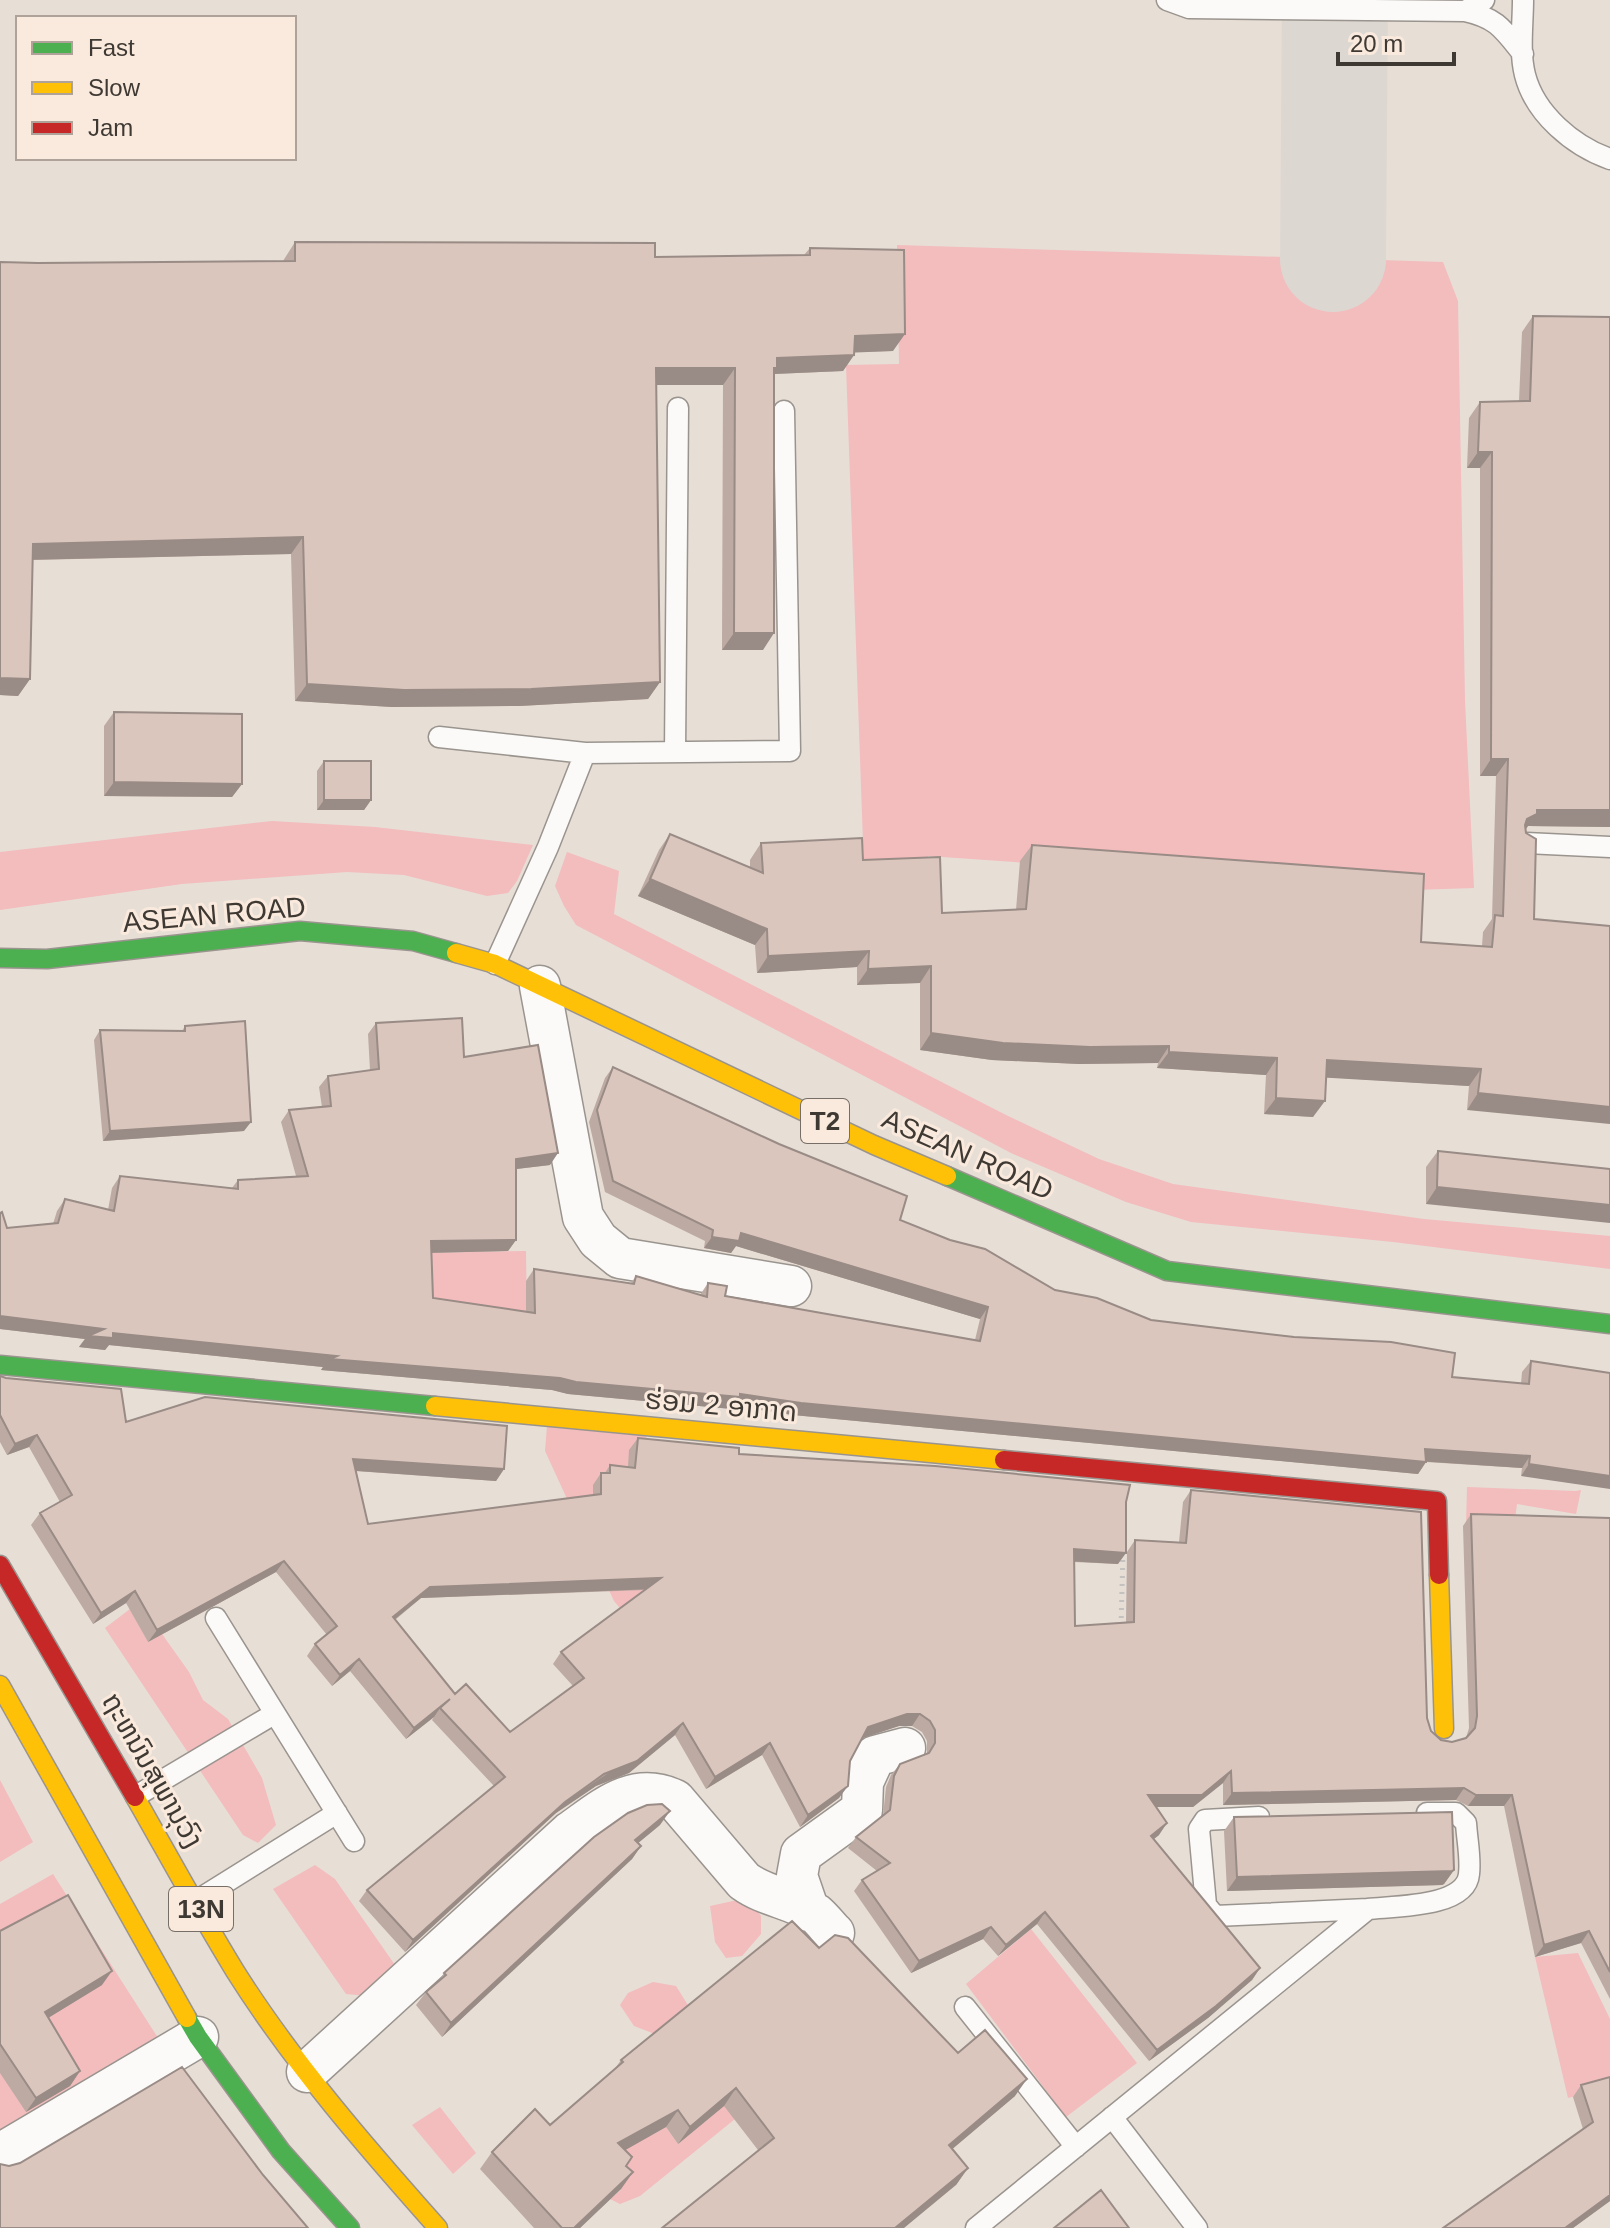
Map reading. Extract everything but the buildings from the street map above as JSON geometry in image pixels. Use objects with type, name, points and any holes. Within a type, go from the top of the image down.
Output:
[{"type":"main road","name":"ASEAN ROAD","points":[[0,958],[47,959],[300,931],[413,941],[495,964],[874,1145],[1167,1271],[1610,1324]]},
{"type":"main road","name":"ASEAN ROAD","points":[[0,973],[47,959]]},
{"type":"main road","name":"ຮ່ອມ 2 ອາກາດ","points":[[0,1365],[1437,1501],[1444,1729]]},
{"type":"main road","name":"ຖະຫນົນສຸພານຸວົງ","points":[[0,1565],[236,1972],[307,2072],[438,2228]]},
{"type":"main road","name":"13N","points":[[0,1685],[198,2037],[281,2151],[350,2228]]},
{"type":"street","points":[[540,986],[583,1217],[598,1240],[620,1258],[791,1286]]},
{"type":"street","points":[[307,2072],[570,1832],[617,1798],[659,1792],[675,1800],[744,1881],[822,1922],[797,1876],[801,1854],[862,1810],[863,1782],[875,1756],[905,1748]]},
{"type":"street","points":[[0,2154],[198,2037]]},
{"type":"lane","points":[[1167,0],[1189,8],[1465,11],[1488,16],[1523,54]]},
{"type":"lane","points":[[1465,11],[1484,0]]},
{"type":"lane","points":[[1523,0],[1525,75],[1538,103],[1557,127],[1581,146],[1610,159]]},
{"type":"lane","points":[[675,752],[678,408]]},
{"type":"lane","points":[[439,737],[585,753],[790,751],[784,411]]},
{"type":"lane","points":[[495,964],[548,847],[585,753]]},
{"type":"lane","points":[[1526,843],[1610,847]]},
{"type":"lane","points":[[216,1618],[354,1841]]},
{"type":"lane","points":[[136,1796],[274,1714]]},
{"type":"lane","points":[[196,1901],[337,1813]]},
{"type":"lane","points":[[1281,1816],[1205,1820],[1199,1829],[1206,1905],[1215,1916],[1368,1909],[1449,1899],[1466,1886],[1469,1876],[1466,1823],[1456,1813],[1408,1814]]},
{"type":"lane","points":[[976,2228],[1368,1909]]},
{"type":"lane","points":[[965,2007],[1076,2147]]},
{"type":"lane","points":[[1112,2117],[1197,2228]]},
{"type":"path","points":[[1120,1640],[1123,1548]]},
{"type":"shaded area","points":[[897,245],[1443,262],[1458,301],[1465,701],[1474,888],[1413,890],[928,856],[928,873],[864,870],[846,365],[899,364]]},
{"type":"shaded area","points":[[272,821],[375,827],[533,845],[517,881],[508,893],[487,896],[404,875],[347,872],[182,884],[0,910],[0,852]]},
{"type":"shaded area","points":[[567,852],[619,871],[614,914],[1004,1114],[1099,1159],[1173,1184],[1424,1219],[1610,1236],[1610,1269],[1393,1242],[1191,1222],[1126,1202],[1013,1154],[576,925],[555,886]]},
{"type":"shaded area","points":[[526,1251],[527,1325],[424,1309],[423,1253]]},
{"type":"shaded area","points":[[547,1426],[646,1436],[675,1562],[628,1618],[614,1601],[545,1451]]},
{"type":"shaded area","points":[[1467,1487],[1581,1490],[1576,1514],[1517,1504],[1514,1527],[1466,1526]]},
{"type":"shaded area","points":[[130,1609],[148,1642],[162,1634],[189,1672],[203,1700],[228,1719],[262,1778],[276,1825],[258,1843],[243,1835],[105,1628]]},
{"type":"shaded area","points":[[0,1780],[33,1842],[0,1862]]},
{"type":"shaded area","points":[[315,1865],[335,1879],[395,1965],[380,1997],[346,1994],[273,1889]]},
{"type":"shaded area","points":[[53,1874],[160,2041],[0,2138],[0,1904]]},
{"type":"shaded area","points":[[747,1898],[761,1916],[761,1934],[742,1956],[726,1958],[715,1942],[710,1906]]},
{"type":"shaded area","points":[[1031,1929],[1137,2063],[1066,2117],[966,1984]]},
{"type":"shaded area","points":[[1578,1953],[1610,2019],[1610,2087],[1568,2098],[1535,1957]]},
{"type":"shaded area","points":[[653,1982],[676,1986],[691,2010],[660,2036],[634,2026],[620,2005],[628,1993]]},
{"type":"shaded area","points":[[845,2030],[640,2196],[620,2204],[610,2199],[621,2190],[614,2183],[608,2162],[640,2119],[652,2135],[666,2127],[678,2144],[719,2110],[706,2092]]},
{"type":"shaded area","points":[[440,2107],[476,2153],[453,2174],[412,2125]]},
{"type":"taxiway","points":[[1333,259],[1335,0]]},
{"type":"traffic: fast","points":[[0,958],[47,959],[300,931],[413,941],[456,953]]},
{"type":"traffic: fast","points":[[947,1176],[1167,1271],[1610,1324]]},
{"type":"traffic: fast","points":[[0,1365],[435,1406]]},
{"type":"traffic: fast","points":[[187,2018],[281,2151],[350,2228]]},
{"type":"traffic: slow","points":[[456,953],[495,964],[874,1145],[947,1176]]},
{"type":"traffic: slow","points":[[435,1406],[1004,1460]]},
{"type":"traffic: slow","points":[[1439,1575],[1444,1729]]},
{"type":"traffic: slow","points":[[0,1685],[187,2018]]},
{"type":"traffic: slow","points":[[135,1797],[209,1928],[257,2005],[331,2104],[438,2228]]},
{"type":"traffic: jam","points":[[1004,1460],[1437,1501],[1439,1575]]},
{"type":"traffic: jam","points":[[0,1565],[135,1797]]}]
